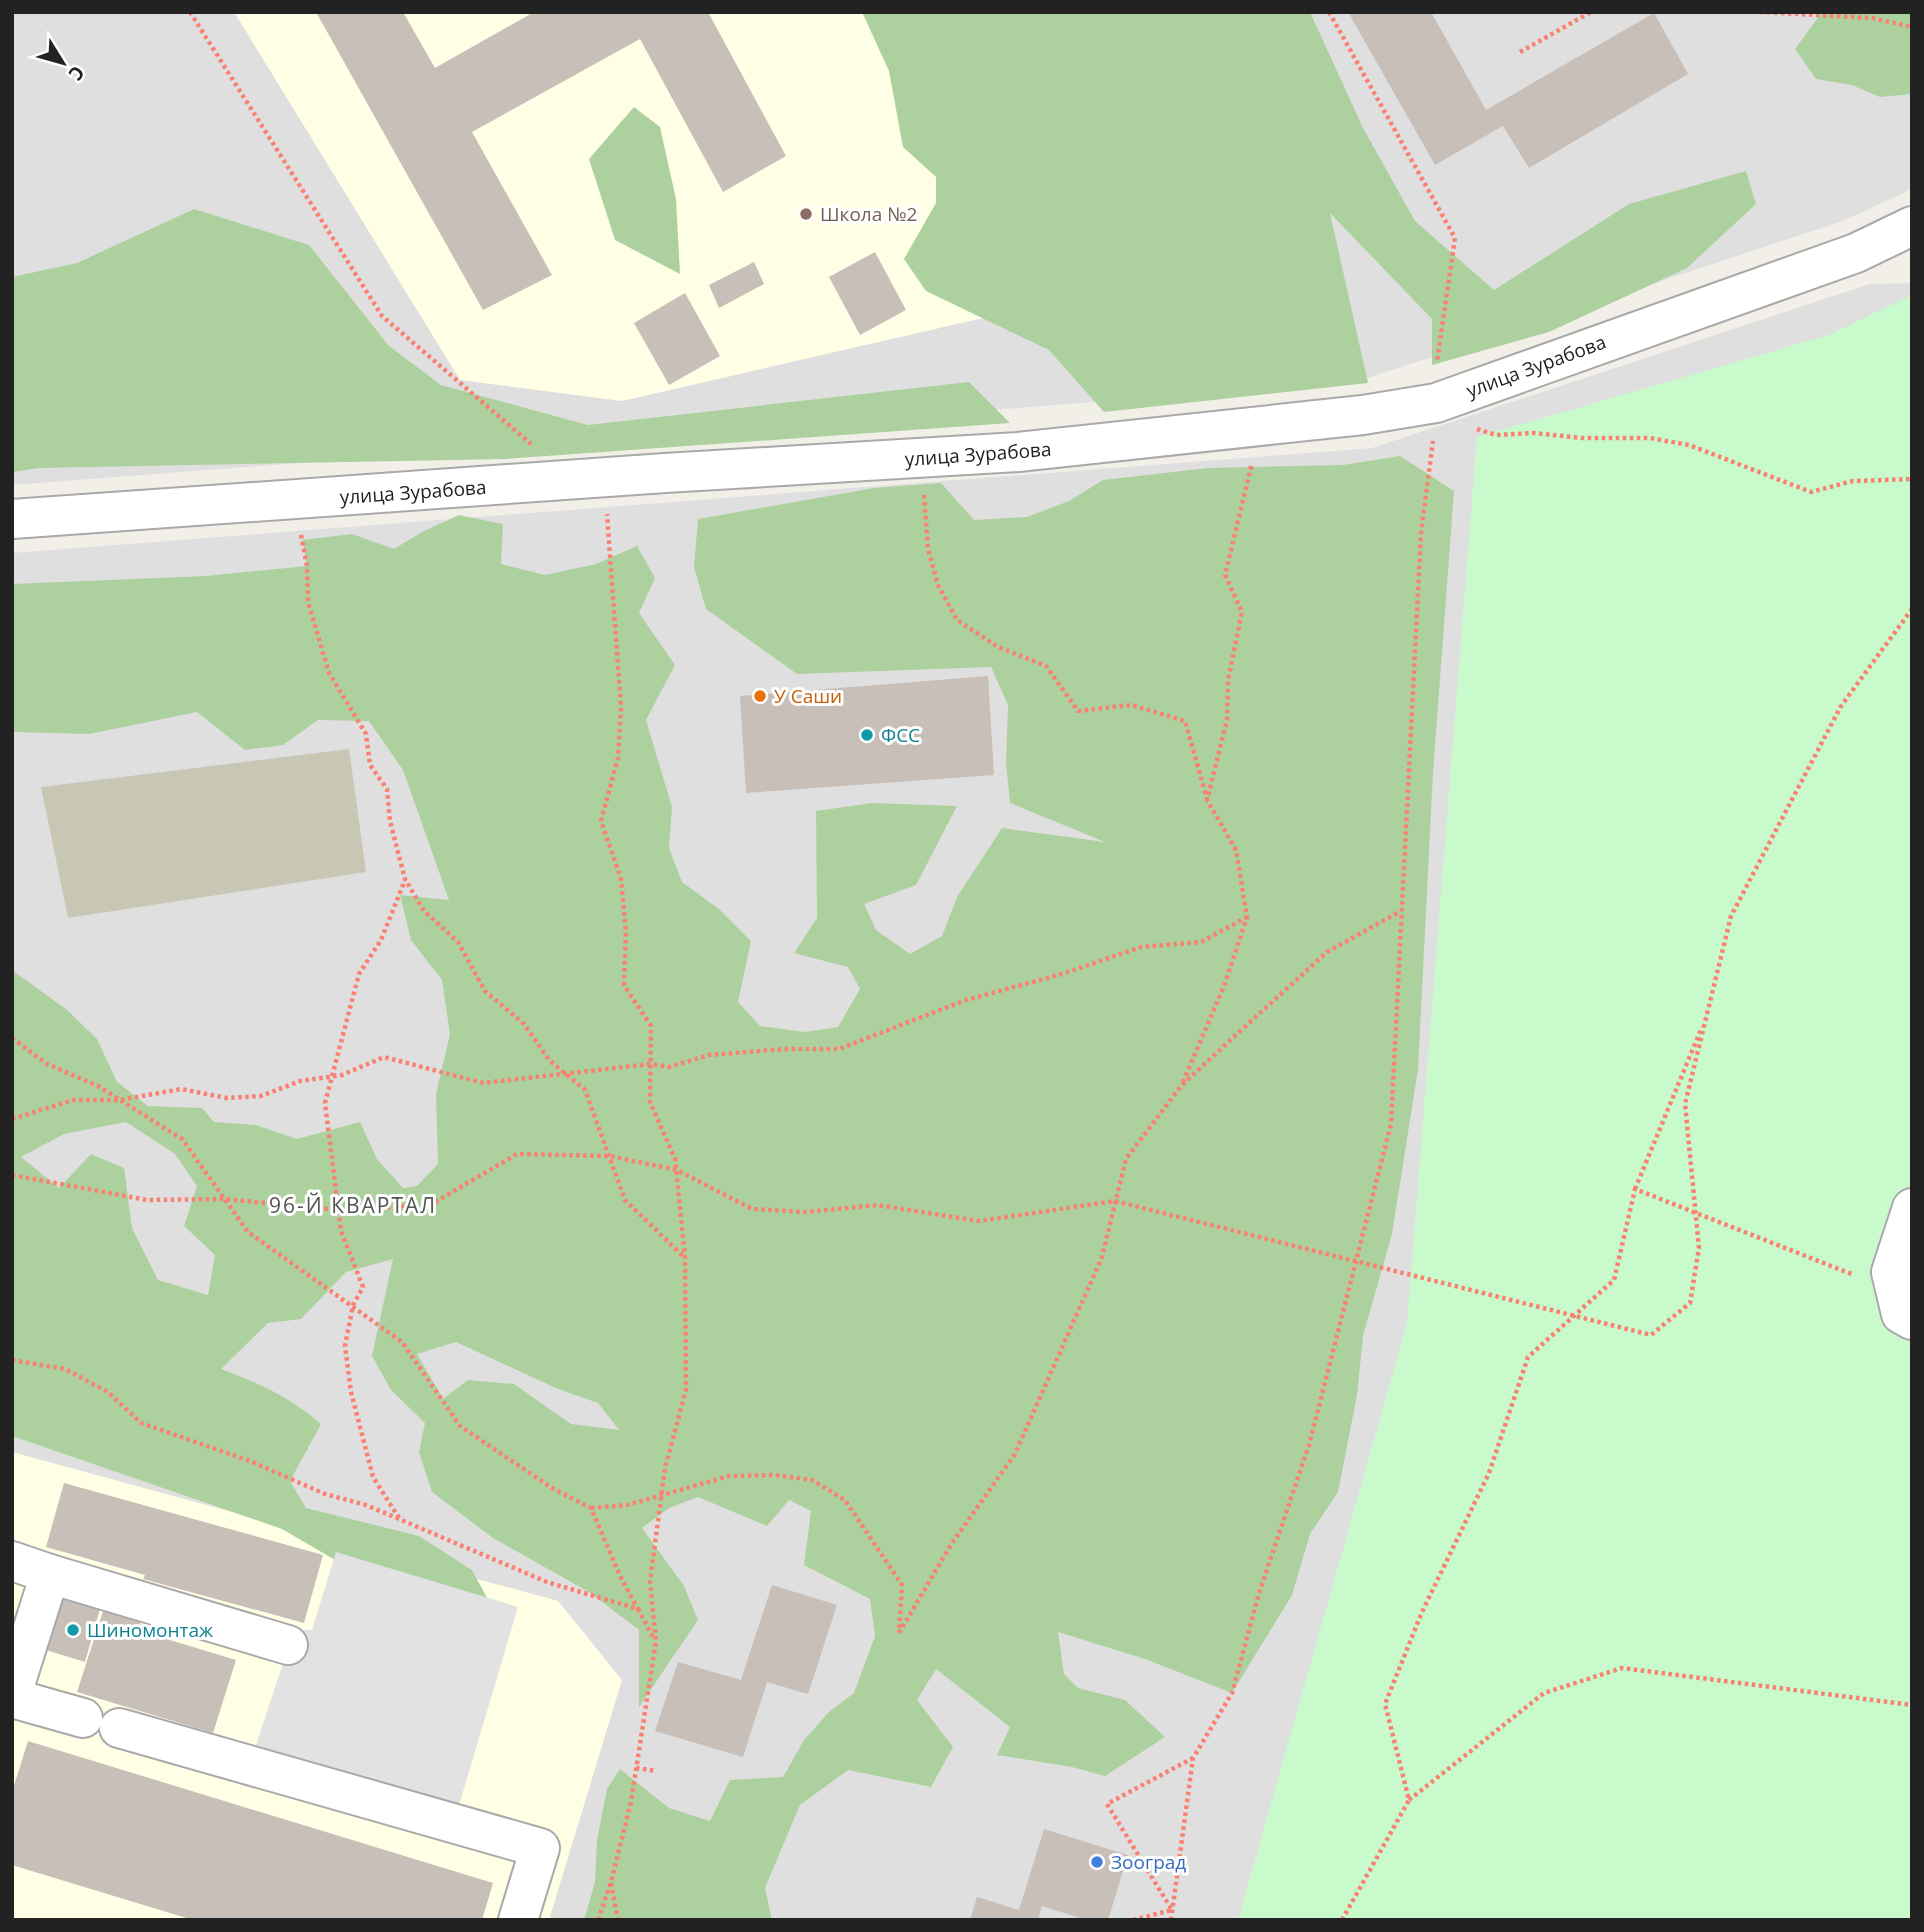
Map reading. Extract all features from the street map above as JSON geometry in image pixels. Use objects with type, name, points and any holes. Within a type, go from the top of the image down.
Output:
[{"type":"street","name":"улица Зурабова","points":[[12,519],[592,491],[1117,444],[1363,415],[1436,403],[1856,253],[1912,226]]},
{"type":"street","points":[[1904,1306],[1891,1272],[1912,1208]]},
{"type":"street","points":[[12,1561],[288,1645]]},
{"type":"street","points":[[50,1574],[12,1696],[83,1718]]},
{"type":"street","points":[[119,1728],[540,1848],[518,1920]]},
{"type":"path","points":[[190,12],[382,316],[510,428],[592,491],[621,707],[618,758],[601,821],[621,879],[626,932],[624,985],[651,1026],[650,1102],[675,1159],[677,1170],[685,1257],[686,1390],[665,1468],[661,1495],[650,1582],[656,1642],[636,1768],[611,1882],[598,1920]]},
{"type":"path","points":[[1329,12],[1455,238],[1435,372]]},
{"type":"path","points":[[1520,52],[1591,12]]},
{"type":"path","points":[[1760,12],[1872,18],[1912,27]]},
{"type":"path","points":[[1470,426],[1496,435],[1534,433],[1582,438],[1650,438],[1689,445],[1811,492],[1853,481],[1912,479]]},
{"type":"path","points":[[1171,1920],[1193,1758],[1232,1693],[1259,1593],[1309,1445],[1391,1124],[1399,912],[1421,533],[1436,428]]},
{"type":"path","points":[[1207,800],[1227,720],[1228,680],[1242,612],[1225,575],[1255,453]]},
{"type":"path","points":[[924,494],[932,561],[938,585],[957,620],[998,647],[1046,666],[1078,711],[1131,705],[1185,722],[1207,800],[1236,850],[1247,916],[1224,986],[1181,1086]]},
{"type":"path","points":[[299,525],[307,566],[308,602],[333,681],[366,734],[370,765],[387,789],[390,821],[405,879],[424,911],[458,942],[485,991],[523,1024],[549,1060],[585,1090],[625,1200],[685,1257]]},
{"type":"path","points":[[12,1175],[147,1200],[224,1199],[340,1210],[430,1205],[517,1154],[609,1156],[677,1170],[752,1209],[792,1212],[877,1205],[979,1221],[1115,1201],[1651,1335],[1690,1303],[1699,1248],[1685,1104],[1731,916],[1841,706],[1912,609]]},
{"type":"path","points":[[399,1519],[373,1477],[351,1392],[345,1346],[353,1305],[363,1287],[341,1231],[325,1103],[359,974],[381,940],[405,879]]},
{"type":"path","points":[[12,1038],[47,1064],[98,1086],[182,1139],[248,1232],[402,1342],[460,1426],[552,1488],[591,1508],[627,1504],[729,1476],[775,1475],[812,1480],[845,1500],[902,1585],[899,1633],[952,1543],[1015,1454],[1102,1257],[1126,1159],[1181,1086],[1327,952],[1399,912]]},
{"type":"path","points":[[12,1119],[73,1100],[120,1100],[181,1089],[226,1098],[261,1096],[300,1081],[331,1077],[384,1058],[483,1083],[650,1064],[669,1067],[709,1055],[784,1049],[839,1049],[966,1000],[1062,974],[1107,957],[1141,947],[1201,942],[1247,916]]},
{"type":"path","points":[[1409,1800],[1385,1704],[1422,1612],[1489,1473],[1528,1357],[1614,1280],[1634,1189],[1707,1013]]},
{"type":"path","points":[[1634,1189],[1696,1213],[1904,1306]]},
{"type":"path","points":[[12,1360],[65,1369],[108,1392],[141,1423],[250,1461],[325,1494],[399,1519],[547,1581],[638,1609]]},
{"type":"path","points":[[591,1508],[656,1642]]},
{"type":"path","points":[[1342,1920],[1409,1800],[1544,1693],[1622,1668],[1912,1705]]},
{"type":"path","points":[[1172,1910],[1107,1804],[1193,1758]]},
{"type":"path","points":[[636,1768],[656,1771]]},
{"type":"path","points":[[611,1882],[618,1920]]},
{"type":"path","points":[[1132,1920],[1172,1910]]},
{"type":"shaded area","points":[[12,12],[1912,12],[1912,189],[1843,221],[1356,382],[12,485]]},
{"type":"shaded area","name":"Школа №2","points":[[234,12],[1286,12],[1149,280],[622,401],[460,380]]},
{"type":"shaded area","points":[[1912,283],[1912,1920],[12,1920],[12,553],[1372,448],[1870,284]]},
{"type":"shaded area","points":[[349,749],[366,872],[68,918],[41,787]]},
{"type":"shaded area","points":[[12,1452],[558,1601],[622,1680],[549,1920],[12,1920]]},
{"type":"shaded area","points":[[336,1552],[518,1607],[457,1812],[253,1754],[294,1630],[312,1630]]},
{"type":"green space","points":[[862,12],[1310,12],[1363,128],[1415,221],[1494,290],[1629,204],[1746,171],[1756,204],[1687,268],[1549,332],[1432,365],[1432,319],[1330,213],[1368,383],[1104,412],[1049,350],[926,291],[904,259],[936,203],[936,177],[903,147],[889,71]]},
{"type":"green space","points":[[1822,12],[1912,12],[1912,94],[1880,97],[1852,85],[1816,79],[1795,49]]},
{"type":"green space","points":[[634,107],[660,127],[676,199],[680,274],[615,240],[589,159]]},
{"type":"green space","points":[[194,209],[309,245],[389,346],[441,385],[588,425],[969,382],[1010,423],[506,459],[39,468],[12,472],[12,277],[77,263]]},
{"type":"green space","points":[[1912,295],[1912,1920],[1238,1920],[1407,1323],[1477,437],[1829,335]]},
{"type":"green space","points":[[1400,456],[1454,491],[1433,773],[1418,1069],[1392,1234],[1363,1336],[1357,1395],[1338,1492],[1310,1534],[1292,1595],[1232,1693],[1145,1659],[1058,1632],[1064,1674],[1078,1688],[1125,1700],[1165,1737],[1105,1776],[1072,1767],[997,1755],[1010,1727],[936,1669],[917,1700],[953,1747],[931,1787],[848,1770],[800,1805],[765,1888],[772,1920],[584,1920],[595,1882],[597,1840],[607,1789],[620,1769],[669,1808],[710,1821],[730,1780],[783,1777],[804,1740],[830,1711],[854,1693],[875,1636],[870,1599],[804,1565],[811,1511],[789,1500],[767,1526],[698,1497],[669,1508],[642,1528],[684,1586],[698,1620],[639,1707],[639,1630],[589,1592],[493,1538],[432,1492],[419,1452],[425,1423],[391,1390],[372,1356],[393,1259],[346,1272],[301,1319],[268,1323],[221,1369],[274,1392],[321,1424],[290,1481],[306,1508],[419,1536],[472,1570],[506,1633],[395,1595],[282,1529],[12,1436],[12,970],[67,1010],[97,1039],[117,1082],[148,1106],[202,1108],[214,1122],[256,1125],[297,1139],[360,1122],[377,1159],[403,1188],[417,1186],[438,1164],[436,1094],[450,1034],[442,980],[411,940],[400,895],[449,900],[403,770],[369,721],[318,720],[283,745],[245,750],[197,712],[89,734],[12,732],[12,584],[206,576],[307,566],[302,540],[352,534],[394,549],[459,515],[503,524],[501,564],[545,575],[596,564],[637,546],[655,578],[639,613],[675,665],[646,720],[672,807],[669,848],[682,882],[720,910],[751,941],[738,1002],[760,1026],[805,1032],[838,1027],[860,989],[848,967],[794,953],[817,918],[816,811],[872,803],[957,806],[916,885],[864,904],[876,930],[910,954],[942,936],[957,897],[1002,828],[1105,842],[1010,803],[1006,763],[1008,705],[991,667],[797,674],[706,609],[694,567],[698,519],[874,488],[941,483],[974,520],[1027,517],[1069,501],[1103,480],[1208,468],[1343,465]],"holes":[[[126,1122],[175,1154],[197,1186],[184,1226],[215,1255],[208,1295],[158,1280],[132,1228],[124,1168],[91,1154],[59,1188],[21,1157],[64,1134]],[[456,1342],[558,1389],[598,1403],[619,1430],[571,1424],[514,1384],[468,1380],[443,1399],[417,1354]]]},
{"type":"building","points":[[316,12],[403,12],[435,68],[534,12],[708,12],[786,156],[723,192],[640,39],[472,132],[552,275],[483,310]]},
{"type":"building","points":[[1348,12],[1431,12],[1486,110],[1654,13],[1688,74],[1529,168],[1503,126],[1435,165]]},
{"type":"building","points":[[875,252],[906,310],[860,335],[829,277]]},
{"type":"building","points":[[754,262],[764,284],[719,308],[709,285]]},
{"type":"building","points":[[685,293],[720,356],[669,385],[634,323]]},
{"type":"building","name":"ФСС","points":[[988,676],[994,775],[746,793],[740,696]]},
{"type":"building","points":[[64,1483],[323,1555],[304,1623],[143,1579],[145,1575],[46,1547]]},
{"type":"building","points":[[772,1585],[837,1605],[808,1694],[767,1682],[743,1757],[655,1731],[678,1662],[741,1680]]},
{"type":"building","name":"Шиномонтаж","points":[[62,1597],[100,1609],[85,1662],[46,1650]]},
{"type":"building","points":[[106,1602],[131,1611],[147,1633],[236,1660],[213,1733],[77,1692]]},
{"type":"building","points":[[28,1741],[493,1883],[482,1920],[193,1920],[12,1865],[12,1792]]},
{"type":"building","points":[[1044,1829],[1128,1855],[1108,1920],[1087,1920],[1042,1906],[1038,1920],[970,1920],[977,1897],[1019,1910]]},
{"type":"place","name":"Школа №2","points":[[806,214]]},
{"type":"place","name":"У Саши","points":[[760,696]]},
{"type":"place","name":"ФСС","points":[[867,735]]},
{"type":"place","name":"Шиномонтаж","points":[[73,1630]]},
{"type":"place","name":"Зооград","points":[[1097,1862]]},
{"type":"district","name":"96-Й КВАРТАЛ","points":[[353,1205]]}]
